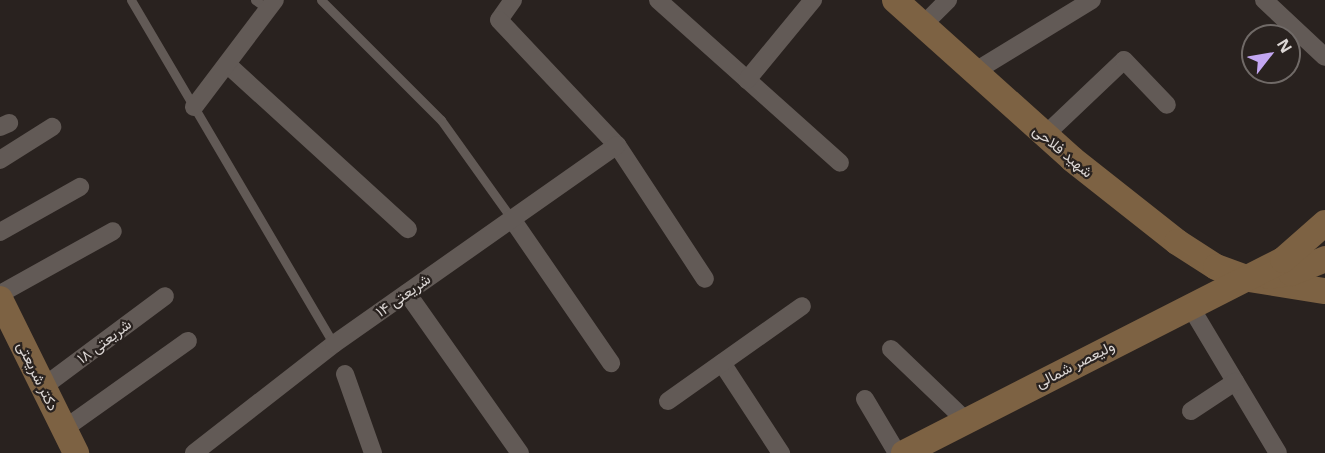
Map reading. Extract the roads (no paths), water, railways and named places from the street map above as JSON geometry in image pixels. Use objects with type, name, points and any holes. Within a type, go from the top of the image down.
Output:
[{"type":"street","points":[[513,0],[499,20],[617,145],[705,279]]},
{"type":"street","points":[[658,0],[840,163]]},
{"type":"street","points":[[747,80],[813,0]]},
{"type":"street","name":"شهید فلاحی","points":[[895,0],[1044,136],[1177,242],[1216,267],[1249,279],[1325,291]]},
{"type":"street","points":[[922,26],[948,0]]},
{"type":"street","points":[[974,72],[1092,0]]},
{"type":"street","points":[[1264,0],[1325,57]]},
{"type":"street","points":[[194,107],[227,64],[266,3]]},
{"type":"street","points":[[1044,136],[1124,60],[1167,105]]},
{"type":"street","points":[[227,64],[408,230]]},
{"type":"street","points":[[0,160],[52,127]]},
{"type":"street","name":"شریعتی ۱۴","points":[[195,453],[334,344],[617,145]]},
{"type":"street","points":[[0,232],[80,187]]},
{"type":"street","points":[[512,219],[610,363]]},
{"type":"street","points":[[1249,279],[1283,260],[1325,223]]},
{"type":"street","points":[[0,294],[113,231]]},
{"type":"street","points":[[1249,279],[1291,273],[1325,259]]},
{"type":"street","name":"ولیعصر شمالی","points":[[912,451],[965,420],[1190,306],[1249,279]]},
{"type":"street","points":[[407,292],[520,453]]},
{"type":"street","name":"شریعتی ۱۸","points":[[43,387],[165,296]]},
{"type":"street","name":"دکتر شریعتی","points":[[0,299],[76,453]]},
{"type":"street","points":[[668,401],[802,306]]},
{"type":"street","points":[[1190,306],[1278,453]]},
{"type":"street","points":[[64,429],[188,340]]},
{"type":"street","points":[[891,350],[965,420]]},
{"type":"street","points":[[722,363],[781,453]]},
{"type":"street","points":[[345,374],[373,453]]},
{"type":"street","points":[[1191,411],[1235,382]]},
{"type":"street","points":[[865,399],[912,451]]},
{"type":"lane","points":[[131,0],[334,344]]},
{"type":"lane","points":[[321,0],[441,120],[512,219]]}]
